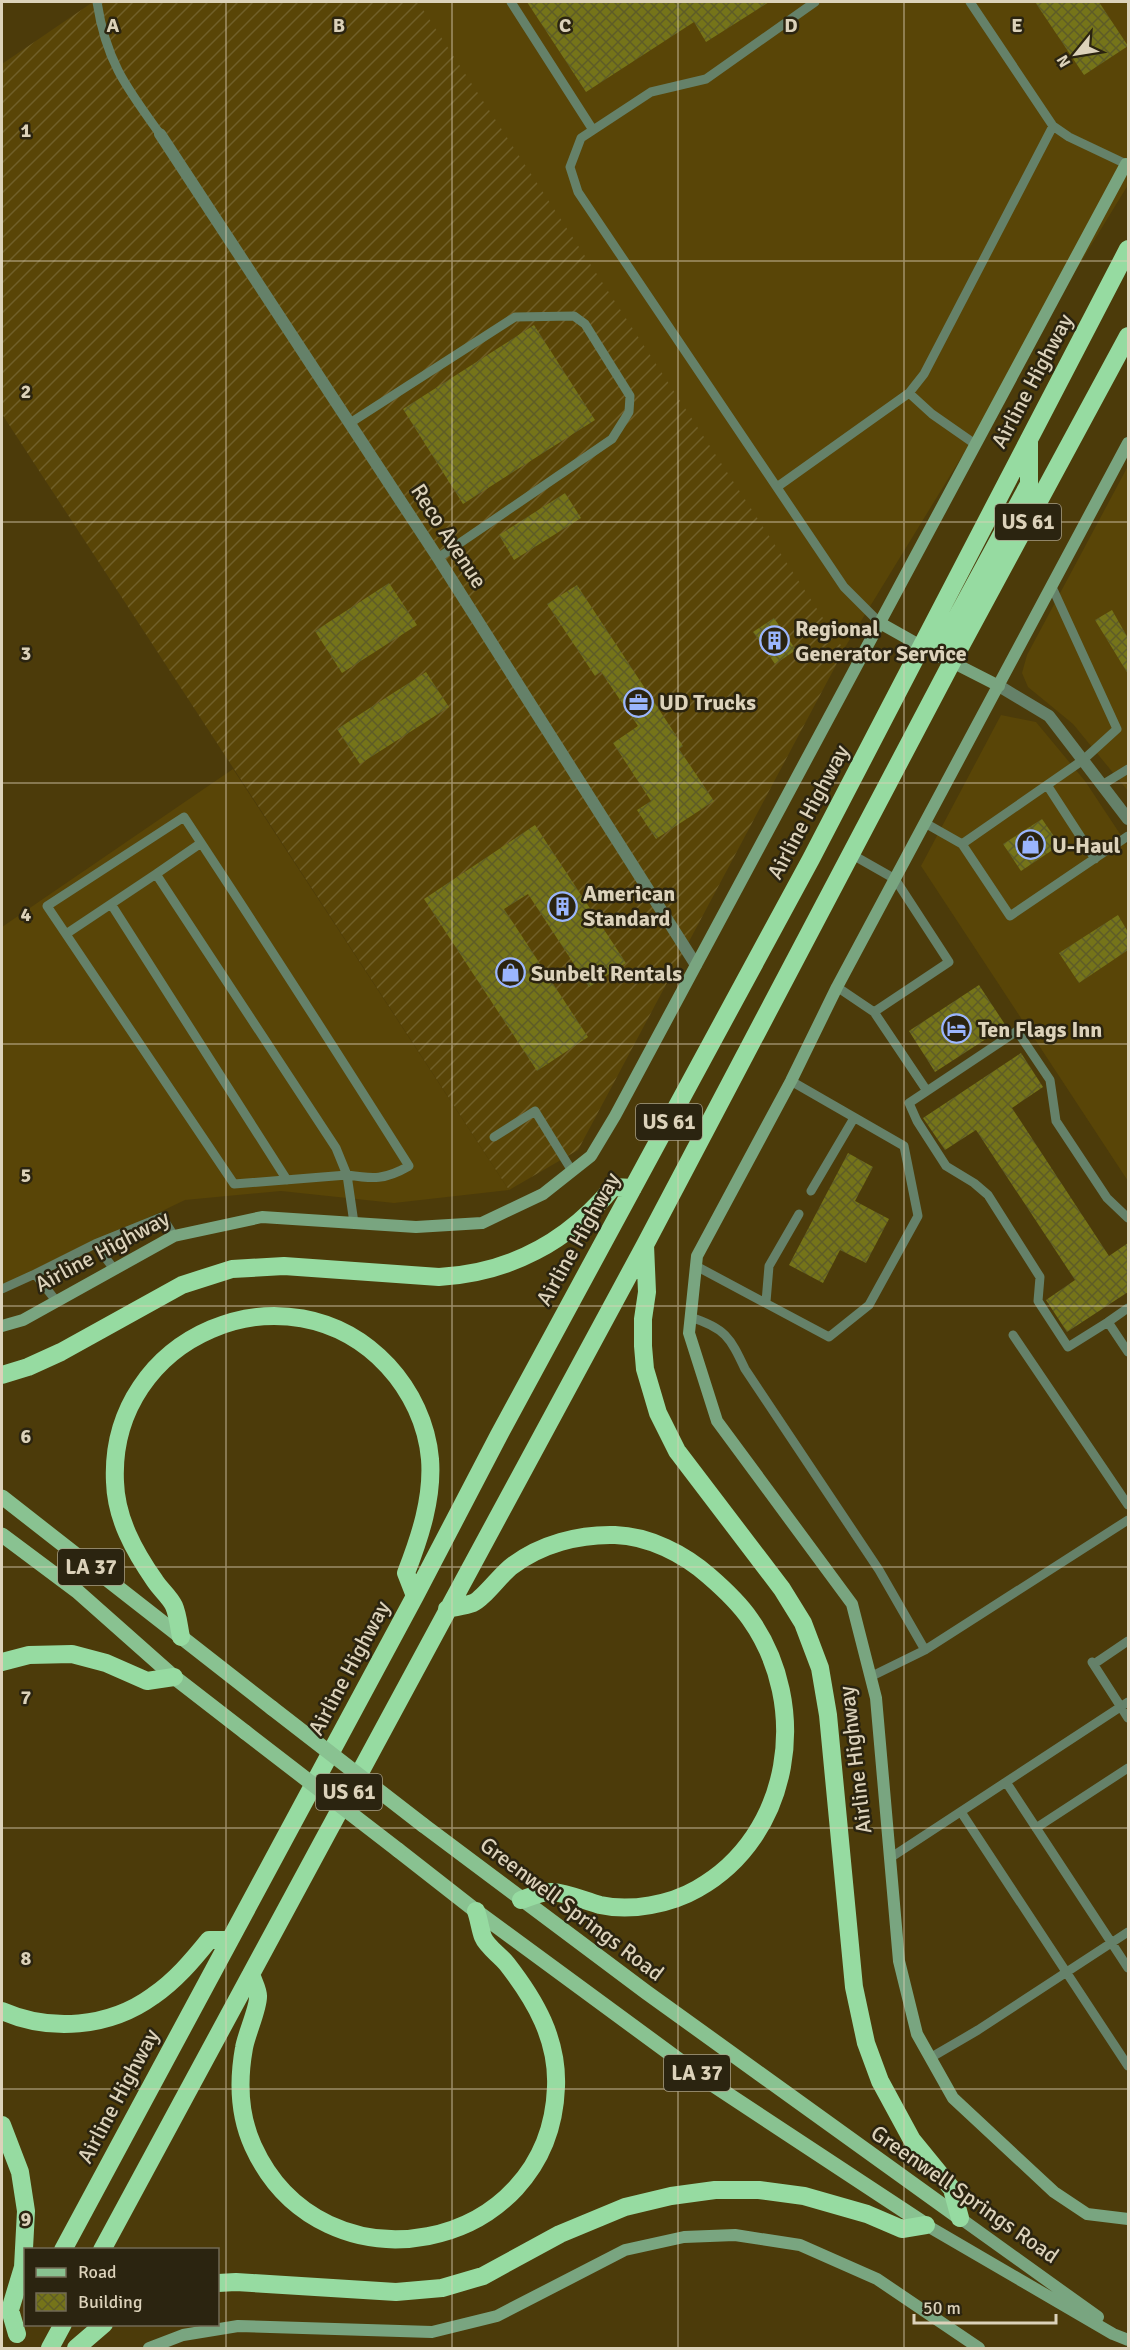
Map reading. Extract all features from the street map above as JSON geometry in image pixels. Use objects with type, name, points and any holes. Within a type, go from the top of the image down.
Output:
[{"type":"highway","name":"Airline Highway","points":[[103,2248],[645,1245],[850,854],[1029,438],[1128,249]]},
{"type":"highway","name":"Airline Highway","points":[[64,2248],[633,1188],[937,655],[1128,336]]},
{"type":"highway","points":[[2,1375],[28,1367],[61,1352],[182,1285],[232,1269],[284,1266],[439,1277],[461,1276],[502,1266],[533,1254],[579,1224],[613,1187],[633,1188]]},
{"type":"highway","points":[[645,1245],[647,1292],[643,1319],[643,1346],[650,1391],[677,1451],[782,1589],[813,1644],[825,1689],[854,1987],[861,2025],[872,2063],[889,2099],[912,2140],[952,2189],[960,2218]]},
{"type":"highway","points":[[181,1637],[174,1606],[137,1554],[122,1521],[116,1500],[117,1441],[133,1398],[151,1373],[172,1351],[210,1329],[251,1317],[298,1318],[323,1324],[347,1334],[383,1360],[408,1392],[425,1432],[430,1459],[427,1503],[420,1534],[406,1573],[415,1596]]},
{"type":"highway","points":[[447,1609],[475,1602],[513,1566],[546,1547],[567,1540],[591,1536],[616,1535],[635,1538],[664,1548],[700,1568],[736,1601],[759,1635],[779,1682],[784,1712],[782,1771],[776,1795],[757,1834],[733,1863],[696,1889],[652,1904],[633,1907],[604,1906],[551,1892],[522,1900]]},
{"type":"highway","points":[[2,1662],[29,1655],[72,1654],[106,1663],[147,1681],[174,1677]]},
{"type":"highway","points":[[251,1974],[258,1997],[244,2047],[240,2090],[247,2129],[264,2165],[275,2181],[294,2200],[331,2225],[380,2239],[428,2237],[457,2228],[483,2216],[509,2194],[532,2167],[541,2151],[547,2138],[554,2107],[556,2066],[545,2025],[527,1991],[500,1955],[483,1939],[476,1911]]},
{"type":"highway","points":[[2,2011],[33,2021],[54,2024],[92,2022],[114,2016],[152,1997],[177,1977],[209,1940],[229,1940]]},
{"type":"highway","points":[[2,2125],[20,2172],[26,2211],[22,2267],[10,2310],[17,2334]]},
{"type":"highway","points":[[219,2283],[236,2282],[396,2292],[442,2288],[483,2276],[560,2234],[625,2207],[671,2196],[715,2190],[759,2190],[804,2196],[867,2214],[902,2229],[926,2225]]},
{"type":"highway","points":[[50,2349],[62,2326]]},
{"type":"highway","points":[[76,2349],[103,2326]]},
{"type":"main road","name":"Greenwell Springs Road","points":[[2,1497],[423,1826],[865,2151],[960,2218]]},
{"type":"main road","name":"Greenwell Springs Road","points":[[2,1535],[77,1591],[174,1677],[476,1911],[706,2080],[926,2225]]},
{"type":"street","name":"Reco Avenue","points":[[160,134],[438,558],[696,965]]},
{"type":"street","name":"Airline Highway","points":[[2,1326],[23,1320],[174,1236],[262,1217],[416,1227],[482,1223],[543,1194],[591,1156],[615,1116],[1128,163]]},
{"type":"street","name":"Airline Highway","points":[[1128,442],[837,987],[697,1256],[689,1333],[717,1421],[852,1604],[876,1698],[899,1961],[917,2034],[953,2098],[1054,2192],[1087,2214],[1128,2219]]},
{"type":"street","points":[[880,623],[999,686],[1049,716],[1128,819]]},
{"type":"street","name":"Greenwell Springs Road","points":[[960,2218],[1128,2341]]},
{"type":"street","name":"Greenwell Springs Road","points":[[926,2225],[1128,2341]]},
{"type":"street","points":[[149,2349],[183,2335],[238,2326],[432,2332],[497,2316],[625,2250],[684,2237],[735,2235],[800,2245],[878,2279],[979,2349]]},
{"type":"street","points":[[1120,2349],[1128,2341]]},
{"type":"lane","points":[[98,2],[109,54],[123,84],[160,134]]},
{"type":"lane","points":[[511,2],[593,130]]},
{"type":"lane","points":[[815,2],[706,79],[651,92],[581,138],[570,167],[578,192],[844,586],[880,623]]},
{"type":"lane","points":[[974,3],[1053,126],[1069,137],[1128,163]]},
{"type":"lane","points":[[777,487],[909,393],[924,374],[1053,126]]},
{"type":"lane","points":[[350,423],[515,317],[574,316],[585,324],[630,396],[629,412],[612,439],[438,558]]},
{"type":"lane","points":[[909,393],[932,414],[975,444]]},
{"type":"lane","points":[[962,844],[1083,760],[1117,729],[1052,587]]},
{"type":"lane","points":[[1102,785],[1128,769]]},
{"type":"lane","points":[[1047,785],[1095,859]]},
{"type":"lane","points":[[184,817],[201,843],[409,1166],[395,1174],[376,1179],[347,1175],[234,1184],[47,906],[184,817]]},
{"type":"lane","points":[[926,823],[962,844],[1010,916],[1128,836]]},
{"type":"lane","points":[[66,934],[201,843]]},
{"type":"lane","points":[[850,854],[895,879],[949,962],[874,1012]]},
{"type":"lane","points":[[156,874],[336,1148],[347,1175],[354,1223]]},
{"type":"lane","points":[[111,904],[287,1180]]},
{"type":"lane","points":[[837,987],[874,1012],[927,1091]]},
{"type":"lane","points":[[1128,1218],[1107,1198],[1056,1121],[1050,1080],[1017,1031],[909,1103],[917,1121],[946,1166],[974,1183],[988,1195],[1040,1277],[1038,1301],[1068,1347],[1128,1308]]},
{"type":"lane","points":[[696,1266],[829,1337],[868,1305],[918,1216],[904,1146],[790,1081]]},
{"type":"lane","points":[[494,1137],[534,1111],[572,1171]]},
{"type":"lane","points":[[811,1191],[854,1118]]},
{"type":"lane","points":[[766,1302],[769,1266],[799,1214]]},
{"type":"lane","points":[[2,1289],[95,1244],[162,1217],[174,1236]]},
{"type":"lane","points":[[95,1244],[114,1269]]},
{"type":"lane","points":[[35,1274],[57,1302]]},
{"type":"lane","points":[[690,1317],[712,1324],[732,1340],[745,1368],[879,1570],[925,1650]]},
{"type":"lane","points":[[1108,1322],[1128,1353]]},
{"type":"lane","points":[[1013,1335],[1128,1505]]},
{"type":"lane","points":[[870,1677],[925,1650],[1128,1520]]},
{"type":"lane","points":[[1128,1641],[1093,1663],[1125,1704],[1128,1718]]},
{"type":"lane","points":[[890,1858],[1125,1704]]},
{"type":"lane","points":[[1036,1828],[1128,1768]]},
{"type":"lane","points":[[1006,1782],[1128,1968]]},
{"type":"lane","points":[[961,1812],[1128,2066]]},
{"type":"lane","points":[[930,2058],[978,2030],[1128,1932]]},
{"type":"shaded area","points":[[93,2],[418,2],[844,650],[578,1150],[509,1190],[2,414],[2,64]]},
{"type":"shaded area","points":[[415,2],[1128,2],[1128,185],[836,662]]},
{"type":"shaded area","points":[[1128,466],[1128,791],[1073,724],[1028,687],[1022,673],[1027,655]]},
{"type":"shaded area","points":[[1001,715],[1036,722],[1085,781],[1128,846],[1128,1181],[921,866]]},
{"type":"shaded area","points":[[233,769],[509,1190],[394,1203],[281,1191],[185,1200],[2,1288],[2,927]]},
{"type":"building","points":[[527,2],[769,2],[706,42],[694,22],[586,92]]},
{"type":"building","points":[[1035,2],[1099,2],[1128,46],[1084,75]]},
{"type":"building","points":[[534,325],[595,420],[463,504],[403,409]]},
{"type":"building","points":[[565,493],[581,518],[514,560],[499,535]]},
{"type":"building","points":[[389,583],[417,625],[342,673],[315,631]]},
{"type":"building","name":"UD Trucks","points":[[577,585],[683,746],[679,749],[714,801],[656,839],[637,810],[651,801],[613,743],[638,726],[601,672],[595,676],[547,604]]},
{"type":"building","points":[[1112,610],[1128,638],[1128,674],[1095,620]]},
{"type":"building","name":"Regional Generator Service","points":[[774,618],[796,650],[775,664],[753,632]]},
{"type":"building","points":[[426,672],[449,707],[360,764],[337,729]]},
{"type":"building","name":"U-Haul","points":[[1042,819],[1060,845],[1021,871],[1003,844]]},
{"type":"building","name":"Sunbelt Rentals","points":[[535,825],[626,963],[589,987],[528,894],[504,909],[588,1037],[537,1071],[424,899]]},
{"type":"building","points":[[1118,915],[1128,932],[1128,950],[1079,983],[1059,953]]},
{"type":"building","name":"Ten Flags Inn","points":[[979,985],[1006,1026],[935,1072],[909,1031]]},
{"type":"building","points":[[1021,1053],[1043,1087],[1012,1108],[1109,1256],[1128,1243],[1128,1292],[1067,1332],[1046,1300],[1075,1280],[976,1130],[945,1150],[923,1118]]},
{"type":"building","points":[[848,1153],[873,1167],[855,1201],[889,1219],[866,1263],[840,1250],[823,1283],[789,1265]]},
{"type":"place","name":"Regional Generator Service","points":[[774,641]]},
{"type":"place","name":"UD Trucks","points":[[638,702]]},
{"type":"place","name":"U-Haul","points":[[1031,845]]},
{"type":"place","name":"American Standard","points":[[562,906]]},
{"type":"place","name":"Sunbelt Rentals","points":[[510,973]]},
{"type":"place","name":"Ten Flags Inn","points":[[957,1029]]}]
